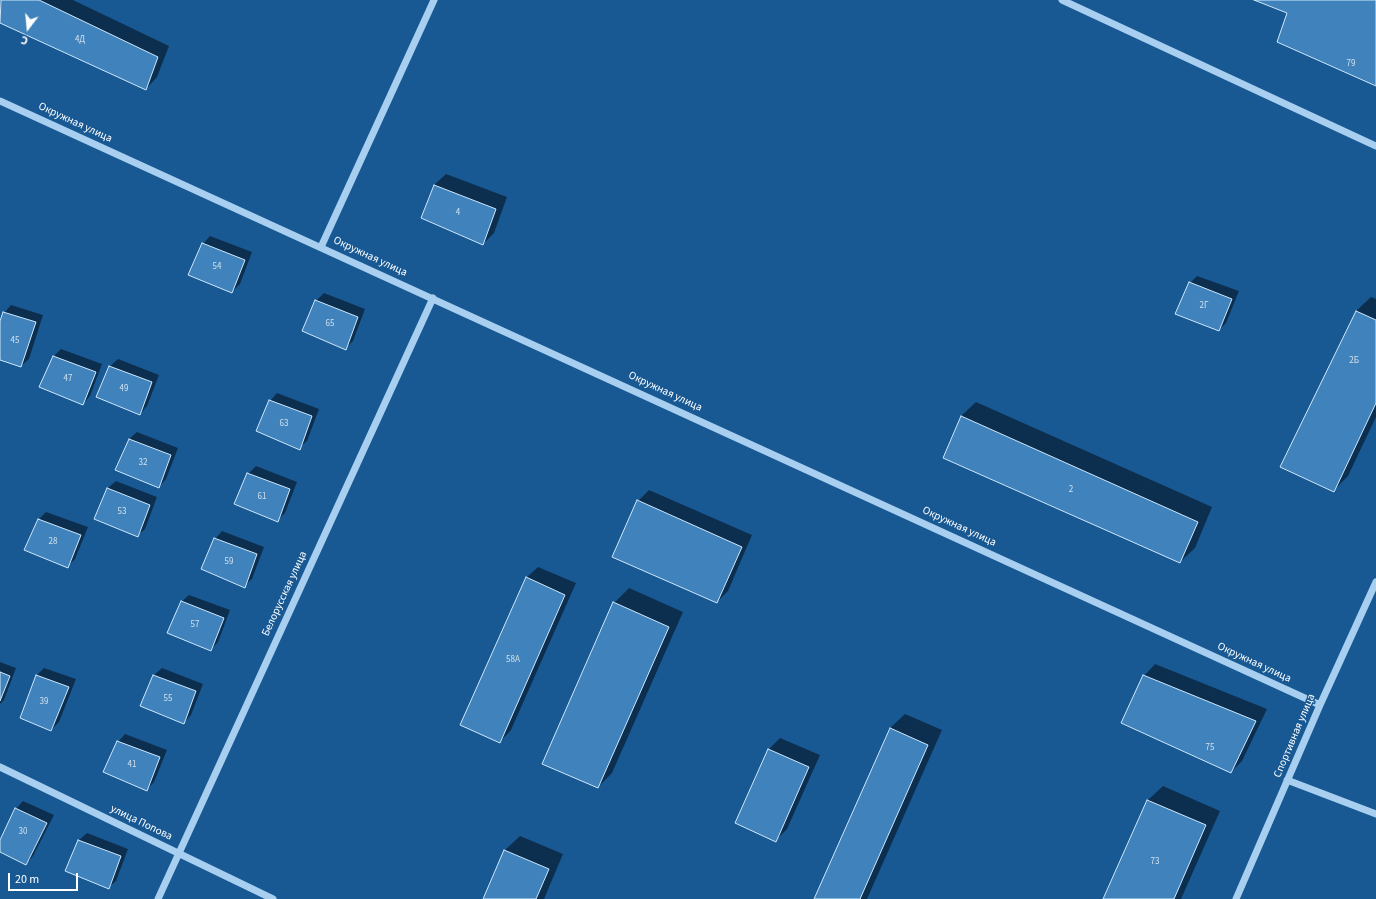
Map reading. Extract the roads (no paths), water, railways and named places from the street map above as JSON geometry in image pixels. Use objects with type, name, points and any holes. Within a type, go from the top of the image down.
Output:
[{"type":"street","points":[[321,247],[434,0]]},
{"type":"street","points":[[1062,0],[1376,146]]},
{"type":"street","name":"Окружная улица","points":[[0,101],[1320,705]]},
{"type":"street","name":"Белорусская улица","points":[[158,899],[433,298]]},
{"type":"street","name":"Спортивная улица","points":[[1236,899],[1320,705],[1376,582]]},
{"type":"street","name":"улица Попова","points":[[0,767],[273,899]]},
{"type":"street","points":[[1287,780],[1376,814]]}]
